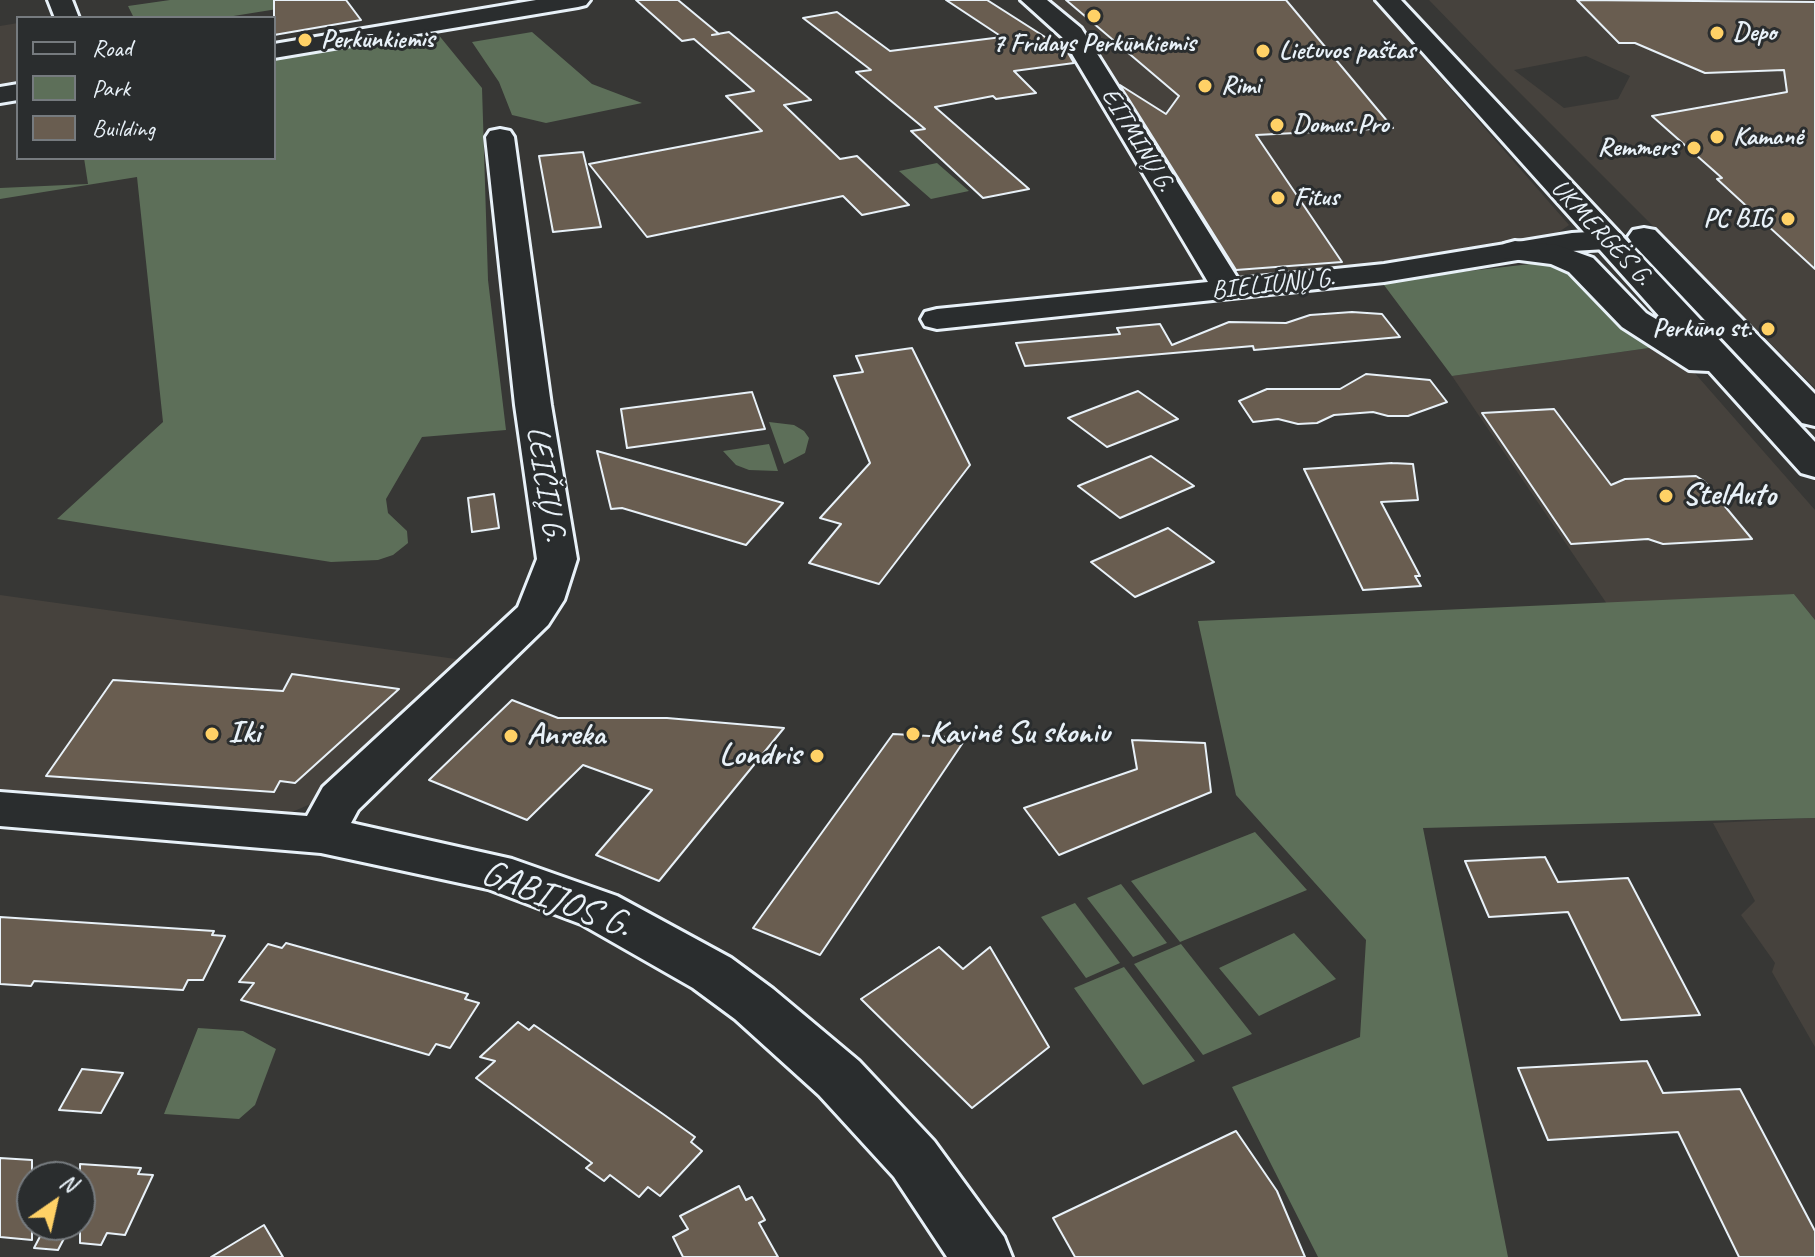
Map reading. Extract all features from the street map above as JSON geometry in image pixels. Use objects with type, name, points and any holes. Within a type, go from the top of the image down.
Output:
[{"type":"highway","name":"UKMERGĖS G.","points":[[1388,0],[1623,224],[1815,415]]},
{"type":"highway","name":"UKMERGĖS G.","points":[[1414,0],[1623,224],[1750,395],[1815,465]]},
{"type":"highway","points":[[1515,251],[1557,255],[1581,265],[1634,320],[1750,395]]},
{"type":"street","points":[[276,51],[578,0]]},
{"type":"street","name":"EITMINŲ G.","points":[[1033,0],[1072,33],[1229,290]]},
{"type":"street","name":"LEIČIŲ G.","points":[[321,835],[340,799],[533,616],[543,600],[557,559],[533,405],[500,137]]},
{"type":"street","name":"BIELIŪNŲ G.","points":[[937,319],[1384,273],[1515,251],[1623,224]]},
{"type":"street","name":"GABIJOS G.","points":[[0,809],[321,835],[480,869],[548,889],[599,910],[712,973],[754,1004],[839,1078],[914,1159],[982,1257]]},
{"type":"shaded area","points":[[1039,0],[1373,0],[1569,225],[1556,234],[1361,267],[1249,279],[1231,276]]},
{"type":"shaded area","points":[[1429,0],[1815,0],[1815,388]],"holes":[[[1586,56],[1630,76],[1618,99],[1564,108],[1514,70]]]},
{"type":"shaded area","points":[[16,23],[16,89],[0,92],[0,26]]},
{"type":"shaded area","points":[[1663,346],[1685,362],[1815,510],[1815,620],[1794,594],[1607,604],[1452,376]]},
{"type":"shaded area","points":[[0,595],[463,660],[315,802],[283,816],[0,797]]},
{"type":"shaded area","points":[[1815,818],[1815,1047],[1772,972],[1775,963],[1741,915],[1755,901],[1713,823]]},
{"type":"green space","points":[[170,0],[321,2],[234,16],[133,16],[128,6]]},
{"type":"green space","points":[[532,32],[592,84],[642,103],[546,123],[512,115],[499,82],[472,42]]},
{"type":"green space","points":[[437,33],[482,88],[488,280],[506,430],[422,437],[386,499],[388,513],[407,531],[408,543],[393,555],[378,560],[331,562],[57,519],[163,422],[137,177],[0,199],[0,188],[88,184],[84,160],[276,160],[276,59]]},
{"type":"green space","points":[[937,163],[969,191],[931,199],[899,171]]},
{"type":"green space","points":[[1548,262],[1573,269],[1663,346],[1452,376],[1381,281]]},
{"type":"green space","points":[[769,422],[794,425],[804,431],[809,438],[805,453],[784,464]]},
{"type":"green space","points":[[769,444],[778,471],[749,470],[736,465],[723,451]]},
{"type":"green space","points":[[1794,594],[1815,620],[1815,818],[1423,828],[1508,1257],[1318,1257],[1232,1087],[1360,1037],[1366,940],[1236,795],[1198,621]]},
{"type":"green space","points":[[1255,832],[1307,890],[1180,942],[1131,881]]},
{"type":"green space","points":[[1121,884],[1167,943],[1133,957],[1087,898]]},
{"type":"green space","points":[[1075,903],[1120,963],[1086,978],[1041,917]]},
{"type":"green space","points":[[1294,933],[1336,979],[1259,1016],[1219,968]]},
{"type":"green space","points":[[1181,944],[1252,1034],[1203,1055],[1134,964]]},
{"type":"green space","points":[[1124,967],[1195,1061],[1143,1085],[1074,988]]},
{"type":"green space","points":[[198,1028],[243,1031],[276,1049],[255,1105],[239,1119],[164,1114]]},
{"type":"building","points":[[274,0],[346,0],[361,20],[276,35]]},
{"type":"building","points":[[636,0],[678,0],[719,34],[729,32],[811,100],[784,105],[840,159],[857,156],[909,205],[862,215],[843,196],[647,237],[589,164],[762,131],[726,96],[754,91],[694,39],[682,41]]},
{"type":"building","points":[[946,0],[987,0],[1067,51],[1074,63],[1014,71],[1036,93],[996,99],[993,96],[935,107],[1029,189],[983,198],[911,131],[925,129],[856,72],[871,70],[803,18],[837,12],[890,51],[1002,37]]},
{"type":"building","name":"Domus Pro","points":[[1066,0],[1286,0],[1393,128],[1256,135],[1342,262],[1236,270],[1120,85],[1166,114],[1179,96]]},
{"type":"building","points":[[1577,0],[1815,2],[1815,269],[1717,179],[1722,178],[1652,116],[1787,92],[1784,70],[1705,73],[1635,43],[1619,43]]},
{"type":"building","points":[[583,152],[601,227],[553,232],[539,156]]},
{"type":"building","points":[[1352,312],[1382,314],[1400,337],[1025,366],[1016,343],[1120,334],[1117,328],[1160,324],[1172,345],[1229,322],[1286,323],[1310,315]]},
{"type":"building","points":[[912,348],[970,465],[879,584],[809,563],[841,524],[820,518],[870,463],[834,376],[863,372],[856,356]]},
{"type":"building","points":[[1366,374],[1430,380],[1447,402],[1408,416],[1373,412],[1334,415],[1317,423],[1298,424],[1278,419],[1253,422],[1239,401],[1267,389],[1340,389]]},
{"type":"building","points":[[1138,391],[1178,419],[1107,447],[1068,418]]},
{"type":"building","points":[[752,392],[765,429],[627,448],[621,409]]},
{"type":"building","points":[[1554,409],[1611,485],[1625,479],[1696,476],[1704,481],[1752,539],[1663,544],[1648,539],[1571,544],[1482,413]]},
{"type":"building","points":[[597,451],[783,503],[746,545],[622,508],[611,509]]},
{"type":"building","points":[[1151,456],[1194,486],[1120,518],[1078,486]]},
{"type":"building","points":[[1413,464],[1418,500],[1381,502],[1420,576],[1415,576],[1421,586],[1363,590],[1304,469]]},
{"type":"building","points":[[494,494],[499,528],[472,532],[468,498]]},
{"type":"building","points":[[1168,528],[1214,562],[1135,597],[1091,562]]},
{"type":"building","name":"Iki","points":[[292,674],[399,689],[295,783],[280,781],[274,792],[46,776],[113,680],[283,691]]},
{"type":"building","points":[[512,700],[558,718],[667,718],[784,728],[659,881],[596,855],[652,790],[583,765],[527,820],[429,780]]},
{"type":"building","points":[[893,734],[966,738],[820,955],[753,928]]},
{"type":"building","points":[[1132,740],[1205,743],[1211,792],[1059,855],[1024,808],[1137,769]]},
{"type":"building","points":[[1545,857],[1558,882],[1628,878],[1700,1015],[1621,1020],[1568,912],[1489,917],[1465,861]]},
{"type":"building","points":[[0,917],[214,931],[212,935],[225,936],[203,980],[188,980],[183,990],[34,981],[31,986],[0,984]]},
{"type":"building","points":[[286,943],[468,994],[465,999],[479,1003],[450,1048],[436,1044],[429,1055],[241,1000],[254,983],[239,982],[268,944],[282,948]]},
{"type":"building","points":[[939,947],[963,969],[990,947],[1049,1047],[972,1108],[861,999]]},
{"type":"building","points":[[518,1022],[529,1030],[534,1025],[663,1114],[695,1137],[691,1142],[702,1151],[660,1196],[648,1187],[639,1197],[610,1175],[604,1181],[586,1168],[592,1163],[476,1078],[495,1061],[480,1057]]},
{"type":"building","points":[[1647,1061],[1663,1093],[1740,1089],[1815,1231],[1815,1257],[1739,1257],[1678,1132],[1548,1140],[1518,1068]]},
{"type":"building","points":[[82,1069],[123,1073],[101,1113],[59,1110]]},
{"type":"building","points":[[1236,1131],[1277,1191],[1305,1257],[1075,1257],[1053,1218]]},
{"type":"building","points":[[0,1158],[32,1160],[16,1161],[16,1238],[0,1237]]},
{"type":"building","points":[[96,1165],[141,1168],[138,1174],[153,1175],[125,1235],[107,1233],[101,1245],[80,1243],[96,1241]]},
{"type":"building","points":[[739,1186],[746,1200],[752,1197],[765,1220],[759,1223],[778,1257],[683,1257],[673,1237],[688,1229],[680,1216]]},
{"type":"building","points":[[264,1225],[283,1257],[211,1257]]},
{"type":"building","points":[[38,1241],[63,1241],[58,1250],[34,1248]]},
{"type":"place","name":"7 Fridays Perkūnkiemis","points":[[1094,16]]},
{"type":"place","name":"Depo","points":[[1717,33]]},
{"type":"place","name":"Perkūnkiemis","points":[[305,40]]},
{"type":"place","name":"Lietuvos paštas","points":[[1263,51]]},
{"type":"place","name":"Rimi","points":[[1205,86]]},
{"type":"place","name":"Domus Pro","points":[[1277,125]]},
{"type":"place","name":"Kamanė","points":[[1717,137]]},
{"type":"place","name":"Remmers","points":[[1694,148]]},
{"type":"place","name":"Fitus","points":[[1278,198]]},
{"type":"place","name":"PC BIG","points":[[1788,219]]},
{"type":"place","name":"Perkūno st.","points":[[1768,329]]},
{"type":"place","name":"StelAuto","points":[[1666,496]]},
{"type":"place","name":"Iki","points":[[212,734]]},
{"type":"place","name":"Kavinė Su skoniu","points":[[913,734]]},
{"type":"place","name":"Anreka","points":[[511,736]]},
{"type":"place","name":"Londris","points":[[817,756]]}]
